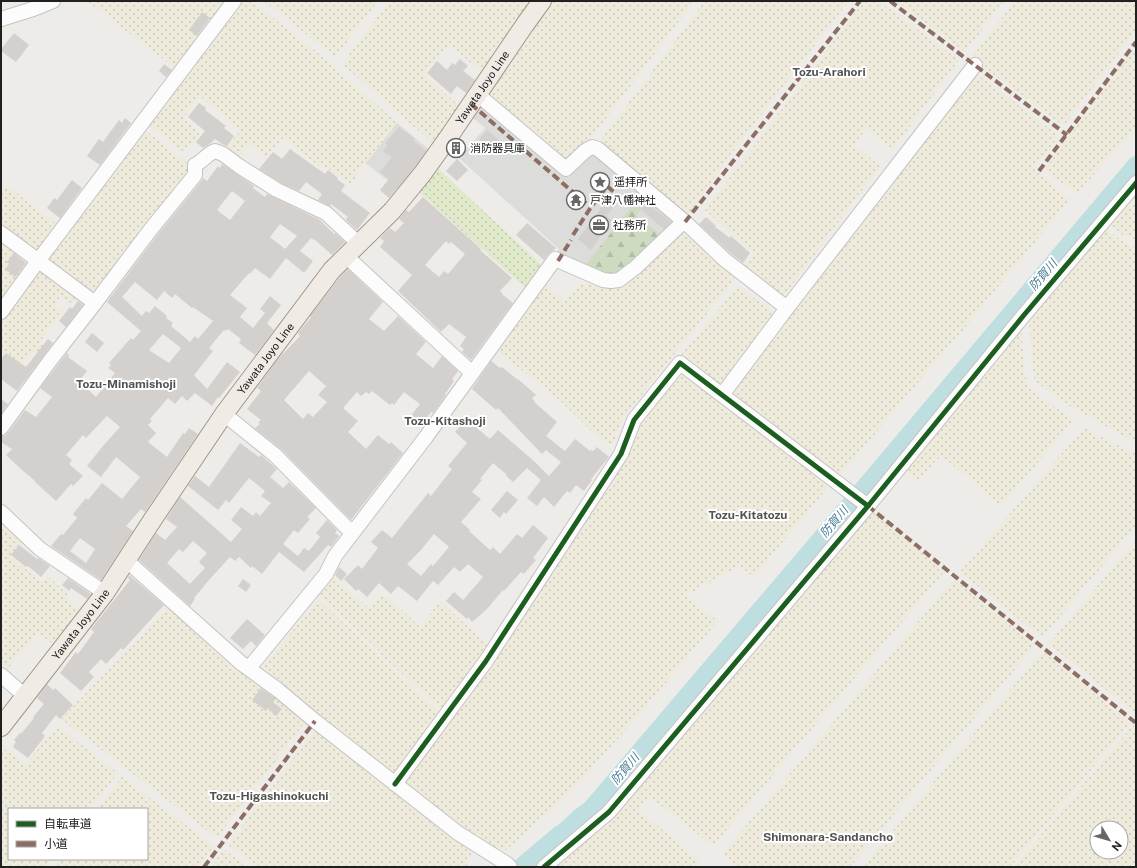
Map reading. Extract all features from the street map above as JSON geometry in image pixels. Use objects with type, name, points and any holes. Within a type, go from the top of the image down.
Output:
[{"type":"main road","name":"Yawata Joyo Line","points":[[1,727],[105,593],[224,414],[332,270],[392,211],[423,173],[521,29],[542,1]]},
{"type":"street","points":[[1,19],[53,1]]},
{"type":"street","points":[[1,312],[234,1]]},
{"type":"street","points":[[722,395],[787,308],[975,65]]},
{"type":"street","points":[[477,94],[566,169],[585,151],[592,147],[598,149],[685,222],[725,260],[787,308]]},
{"type":"street","points":[[1,428],[49,362],[96,303],[151,229],[195,175],[195,165],[202,161],[209,153],[215,151],[223,154],[277,190],[326,213],[353,250],[472,374]]},
{"type":"street","points":[[544,867],[608,812],[868,506],[1019,321],[1136,183]]},
{"type":"street","points":[[249,668],[326,574],[335,556],[426,437],[555,260],[604,280],[618,280],[636,267],[685,222]]},
{"type":"street","points":[[1,233],[96,303]]},
{"type":"street","points":[[395,784],[486,662],[622,454],[634,420],[680,363],[868,506]]},
{"type":"street","points":[[224,414],[275,456],[346,528],[354,530]]},
{"type":"street","points":[[1,512],[40,549],[105,593]]},
{"type":"street","points":[[126,560],[241,663],[278,690],[315,721],[458,833],[508,866]]},
{"type":"street","points":[[1,675],[25,696]]},
{"type":"shaded area","points":[[87,1],[228,1],[176,69]]},
{"type":"shaded area","points":[[242,1],[249,1],[262,9],[322,56],[397,123],[350,184],[324,166],[320,167],[283,138],[265,157],[250,144],[236,160],[223,151],[240,131],[200,96],[183,118],[200,134],[184,152],[147,124]]},
{"type":"shaded area","points":[[264,1],[378,1],[335,57]]},
{"type":"shaded area","points":[[390,1],[532,1],[482,72],[449,45],[424,74],[459,106],[435,145],[342,64]]},
{"type":"shaded area","points":[[554,1],[694,1],[589,141],[567,165],[488,96]]},
{"type":"shaded area","points":[[705,1],[849,1],[731,154],[686,218],[598,144]]},
{"type":"shaded area","points":[[864,1],[879,1],[959,60],[893,149],[866,129],[854,145],[880,166],[781,300],[742,270],[755,254],[705,210]]},
{"type":"shaded area","points":[[896,1],[1004,1],[965,52]]},
{"type":"shaded area","points":[[1015,1],[1136,1],[1136,30],[1066,123],[1061,124],[971,58]]},
{"type":"shaded area","points":[[1136,46],[1136,127],[1077,193],[1047,173],[1046,167]]},
{"type":"shaded area","points":[[974,72],[1057,134],[1058,137],[1034,169],[1070,199],[966,326],[838,477],[733,398],[731,391]]},
{"type":"shaded area","name":"戸津八幡神社","points":[[483,103],[567,176],[587,154],[594,154],[675,223],[618,277],[555,255],[559,249],[459,158],[485,128],[472,117]]},
{"type":"shaded area","points":[[396,122],[432,152],[401,191],[364,162]]},
{"type":"shaded area","points":[[146,131],[185,161],[190,167],[192,174],[94,296],[46,263]]},
{"type":"shaded area","points":[[8,186],[59,226],[36,252],[1,227],[1,195]]},
{"type":"shaded area","points":[[1136,186],[1136,240],[1123,235],[1111,224],[1110,220]]},
{"type":"shaded area","points":[[1103,226],[1122,241],[1136,247],[1136,443],[1068,405],[1037,383],[1034,378],[1029,319]]},
{"type":"shaded area","points":[[679,233],[684,234],[734,277],[733,281],[623,418],[612,446],[598,437],[556,397],[498,351],[497,348],[544,284],[565,301],[581,283],[607,288],[619,285]]},
{"type":"shaded area","points":[[1,237],[33,261],[1,304]]},
{"type":"shaded area","points":[[40,266],[79,294],[71,303],[62,297],[55,305],[64,312],[39,342],[52,353],[45,361],[33,352],[20,367],[1,352],[1,317]]},
{"type":"shaded area","points":[[738,286],[776,314],[720,386],[681,355]]},
{"type":"shaded area","points":[[1021,327],[1025,374],[1028,385],[1038,395],[1074,420],[1001,506],[941,455],[918,481],[902,468]]},
{"type":"shaded area","points":[[679,371],[832,482],[754,577],[738,566],[685,596],[718,621],[629,726],[566,797],[506,850],[499,852],[404,784],[404,782],[504,647],[626,457],[638,423]]},
{"type":"shaded area","points":[[1084,428],[1136,454],[1136,525],[1042,638],[960,572]]},
{"type":"shaded area","points":[[867,508],[945,571],[713,846],[650,797],[642,806],[639,810],[700,861],[696,867],[549,867],[599,821]]},
{"type":"shaded area","points":[[1,514],[25,539],[11,557],[41,582],[47,576],[70,596],[67,600],[83,613],[55,646],[38,632],[6,671],[6,667],[1,661]]},
{"type":"shaded area","points":[[1136,540],[1136,714],[1050,645],[1050,643]]},
{"type":"shaded area","points":[[331,575],[368,608],[383,593],[420,627],[440,601],[488,645],[441,709],[382,656],[378,650],[316,593]]},
{"type":"shaded area","points":[[954,579],[1035,645],[850,867],[737,867],[725,857],[724,852]]},
{"type":"shaded area","points":[[318,599],[441,715],[397,772],[391,772],[265,668],[263,670],[262,669]]},
{"type":"shaded area","points":[[168,608],[215,650],[260,686],[262,684],[288,708],[306,721],[217,838],[61,719]]},
{"type":"shaded area","points":[[1044,652],[1130,723],[1010,867],[863,867],[1041,653]]},
{"type":"shaded area","points":[[58,725],[118,773],[91,808],[8,808],[8,860],[51,860],[46,867],[1,867],[1,746],[25,765]]},
{"type":"shaded area","points":[[1133,725],[1136,728],[1136,867],[1014,867]]},
{"type":"shaded area","points":[[316,728],[470,846],[467,850],[472,854],[466,862],[472,867],[257,867],[228,845]]},
{"type":"shaded area","points":[[122,777],[214,846],[197,867],[54,867],[59,860],[148,860],[148,808],[99,808]]},
{"type":"shaded area","points":[[224,849],[248,867],[211,867]]},
{"type":"green space","points":[[436,167],[545,268],[529,291],[418,191]]},
{"type":"green space","points":[[640,196],[647,202],[636,216],[661,235],[614,278],[584,267]]},
{"type":"building","points":[[202,12],[210,18],[197,36],[189,30]]},
{"type":"building","points":[[14,33],[29,45],[16,62],[1,51]]},
{"type":"building","points":[[460,59],[468,66],[463,71],[475,80],[466,93],[457,86],[451,94],[427,73],[437,61],[447,70],[452,63],[455,65]]},
{"type":"building","points":[[164,64],[172,70],[166,77],[159,71]]},
{"type":"building","points":[[199,103],[206,108],[205,110],[226,126],[224,128],[234,136],[227,146],[215,139],[203,148],[196,142],[205,131],[188,117]]},
{"type":"building","points":[[125,118],[131,123],[100,165],[87,156],[99,139],[103,142],[119,120],[122,123]]},
{"type":"building","points":[[399,127],[415,139],[413,140],[426,151],[415,167],[389,198],[380,190],[389,179],[380,172],[392,157],[383,151],[388,145],[385,144]]},
{"type":"building","points":[[487,130],[499,140],[491,149],[479,139]]},
{"type":"building","points":[[290,149],[325,174],[328,170],[338,178],[337,179],[345,185],[341,191],[370,213],[357,230],[347,221],[346,219],[348,217],[331,204],[330,206],[318,200],[322,194],[306,182],[299,191],[281,183],[259,169],[273,152],[282,159]]},
{"type":"building","points":[[457,159],[468,170],[457,181],[446,171]]},
{"type":"building","points":[[222,164],[254,186],[253,188],[265,197],[267,194],[320,220],[334,234],[335,233],[345,242],[332,255],[311,238],[300,251],[313,261],[304,273],[286,258],[270,279],[255,268],[230,295],[247,308],[240,317],[253,328],[265,313],[260,309],[270,296],[281,305],[267,323],[274,330],[255,355],[239,343],[241,339],[228,329],[226,331],[224,330],[209,348],[213,351],[194,375],[207,389],[227,362],[240,372],[219,398],[218,397],[212,406],[195,393],[187,401],[182,396],[175,404],[168,398],[150,419],[152,421],[148,425],[156,433],[148,442],[167,457],[183,433],[185,434],[189,428],[198,434],[145,512],[141,509],[126,526],[133,531],[101,580],[51,546],[61,534],[63,535],[77,518],[73,514],[86,498],[88,500],[102,483],[122,499],[140,477],[116,457],[101,477],[87,466],[120,427],[107,416],[86,438],[83,435],[66,455],[72,460],[69,464],[83,476],[73,486],[71,484],[56,501],[6,455],[12,449],[1,442],[1,436],[5,436],[8,433],[25,410],[36,417],[52,397],[40,388],[67,353],[69,355],[68,357],[87,371],[79,381],[96,397],[115,373],[108,368],[111,365],[109,363],[131,338],[133,340],[141,331],[107,302],[158,234],[203,178],[207,181],[218,166],[220,168]],"holes":[[[232,191],[245,201],[230,220],[217,210]],[[280,224],[297,236],[285,249],[270,237]],[[135,282],[157,300],[164,291],[172,298],[175,294],[192,308],[193,307],[213,321],[198,339],[195,336],[190,342],[171,326],[173,323],[155,306],[149,313],[146,311],[142,316],[122,297]],[[163,334],[181,348],[169,363],[149,350]],[[80,538],[95,549],[86,563],[70,551]]]},
{"type":"building","points":[[72,180],[82,188],[60,218],[47,208],[54,198],[57,200]]},
{"type":"building","points":[[608,196],[616,203],[606,216],[612,220],[591,250],[578,239],[604,204],[602,203]]},
{"type":"building","points":[[423,197],[512,278],[500,291],[513,303],[471,360],[462,352],[464,349],[460,346],[466,337],[449,324],[441,332],[398,291],[412,275],[380,247],[384,241],[380,238],[390,228],[395,232],[404,223],[399,219],[406,210],[409,212]],"holes":[[[446,241],[449,244],[451,242],[465,254],[448,274],[444,271],[439,277],[425,265]]]},
{"type":"building","points":[[647,203],[671,222],[664,229],[641,210]]},
{"type":"building","points":[[706,217],[716,226],[715,227],[730,238],[731,236],[750,253],[743,263],[699,224]]},
{"type":"building","points":[[527,223],[556,248],[548,254],[544,260],[516,235]]},
{"type":"building","points":[[14,253],[26,263],[15,277],[5,269],[9,264],[7,262]]},
{"type":"building","points":[[348,269],[383,302],[369,319],[384,331],[398,316],[426,342],[416,354],[433,368],[442,356],[458,371],[452,379],[454,381],[445,394],[446,395],[433,413],[431,412],[419,428],[413,423],[415,420],[410,417],[420,404],[404,392],[394,405],[392,403],[390,405],[372,391],[369,394],[366,392],[361,396],[357,392],[343,408],[358,421],[348,432],[366,449],[378,435],[389,444],[391,442],[403,453],[351,520],[281,449],[255,428],[260,424],[258,422],[261,420],[247,409],[261,391],[257,388],[277,360],[300,336],[298,333],[340,277]],"holes":[[[309,371],[326,386],[318,395],[327,402],[313,417],[308,413],[303,419],[284,400]]]},
{"type":"building","points":[[78,301],[83,305],[66,327],[59,321],[70,307],[72,309]]},
{"type":"building","points":[[92,333],[104,343],[97,352],[85,342]]},
{"type":"building","points":[[48,339],[53,343],[17,391],[1,379],[1,359],[6,353],[26,367]]},
{"type":"building","points":[[491,361],[518,379],[536,395],[532,398],[535,401],[534,402],[557,422],[546,436],[565,451],[575,439],[590,451],[593,451],[597,447],[609,457],[591,479],[592,480],[584,491],[576,485],[570,493],[567,491],[554,507],[544,497],[537,506],[527,498],[541,480],[527,468],[513,482],[493,463],[472,492],[481,499],[461,522],[490,550],[493,547],[500,554],[517,534],[522,538],[533,525],[548,538],[533,558],[536,560],[524,574],[521,572],[487,609],[472,622],[468,617],[467,619],[446,601],[454,592],[463,600],[483,577],[468,564],[460,572],[454,567],[438,585],[433,581],[417,601],[398,586],[391,594],[379,583],[367,597],[358,589],[356,591],[344,579],[358,565],[362,569],[378,548],[371,542],[382,530],[392,538],[428,493],[431,496],[452,469],[448,466],[467,443],[455,432],[467,418],[480,428],[478,429],[490,439],[498,430],[549,476],[561,462],[546,450],[542,454],[498,408],[496,410],[472,389]],"holes":[[[434,534],[449,547],[433,566],[431,564],[421,576],[407,564]]]},
{"type":"building","points":[[1,399],[8,404],[1,414]]},
{"type":"building","points":[[240,443],[259,457],[261,455],[277,469],[270,477],[283,488],[289,482],[316,508],[307,517],[310,519],[298,533],[294,530],[283,544],[298,556],[304,548],[309,551],[320,537],[316,533],[327,520],[337,530],[335,533],[339,536],[331,547],[328,545],[304,572],[279,552],[262,574],[252,566],[251,568],[239,557],[235,561],[230,557],[194,598],[195,599],[190,606],[139,560],[156,533],[165,540],[177,527],[166,519],[180,497],[231,542],[242,529],[231,520],[241,507],[253,516],[256,512],[260,516],[271,503],[261,496],[265,491],[249,478],[229,503],[226,500],[218,510],[188,486],[195,476],[209,487]],"holes":[[[193,541],[207,553],[199,562],[205,568],[190,584],[167,563],[179,549],[183,552]]]},
{"type":"building","points":[[507,491],[518,500],[506,514],[504,512],[500,518],[491,510]]},
{"type":"building","points":[[19,545],[37,559],[38,558],[50,566],[41,577],[11,555]]},
{"type":"building","points":[[339,567],[347,574],[341,581],[335,575]]},
{"type":"building","points":[[129,575],[164,605],[123,650],[121,648],[106,664],[101,659],[89,672],[94,677],[81,691],[60,673],[76,652],[78,654],[94,632],[91,629],[130,580],[128,578]]},
{"type":"building","points":[[68,578],[91,594],[87,599],[71,588],[69,591],[62,585]]},
{"type":"building","points":[[243,579],[251,585],[246,592],[238,586]]},
{"type":"building","points":[[247,619],[265,635],[256,646],[251,641],[243,649],[230,638]]},
{"type":"building","points":[[47,684],[53,690],[55,688],[73,705],[60,719],[56,715],[42,733],[45,736],[28,758],[13,747],[16,742],[14,740],[20,733],[21,734],[44,704],[37,698]]},
{"type":"building","points":[[261,688],[276,699],[273,702],[282,709],[276,716],[268,708],[266,711],[252,700]]},
{"type":"waterway","name":"防賀川","points":[[521,867],[591,809],[1136,165]]},
{"type":"marked path","points":[[685,222],[860,1]]},
{"type":"marked path","points":[[890,1],[1067,135]]},
{"type":"marked path","points":[[1039,171],[1136,42]]},
{"type":"marked path","points":[[471,104],[588,205]]},
{"type":"marked path","points":[[573,235],[607,186],[614,192]]},
{"type":"marked path","points":[[558,261],[571,240]]},
{"type":"marked path","points":[[868,506],[1136,723]]},
{"type":"marked path","points":[[204,867],[315,721]]},
{"type":"cycle path","points":[[544,867],[609,812],[868,506],[1024,315],[1136,183]]},
{"type":"cycle path","points":[[395,784],[486,661],[621,454],[634,420],[680,363],[868,506]]},
{"type":"place","name":"消防器具庫","points":[[456,148]]},
{"type":"place","name":"遥拝所","points":[[600,182]]},
{"type":"place","name":"戸津八幡神社","points":[[576,200]]},
{"type":"place","name":"社務所","points":[[599,225]]},
{"type":"district","name":"Tozu-Arahori","points":[[829,72]]},
{"type":"district","name":"Tozu-Minamishoji","points":[[126,384]]},
{"type":"district","name":"Tozu-Kitashoji","points":[[445,421]]},
{"type":"district","name":"Tozu-Kitatozu","points":[[748,515]]},
{"type":"district","name":"Tozu-Higashinokuchi","points":[[269,796]]},
{"type":"district","name":"Shimonara-Sandancho","points":[[828,837]]}]
